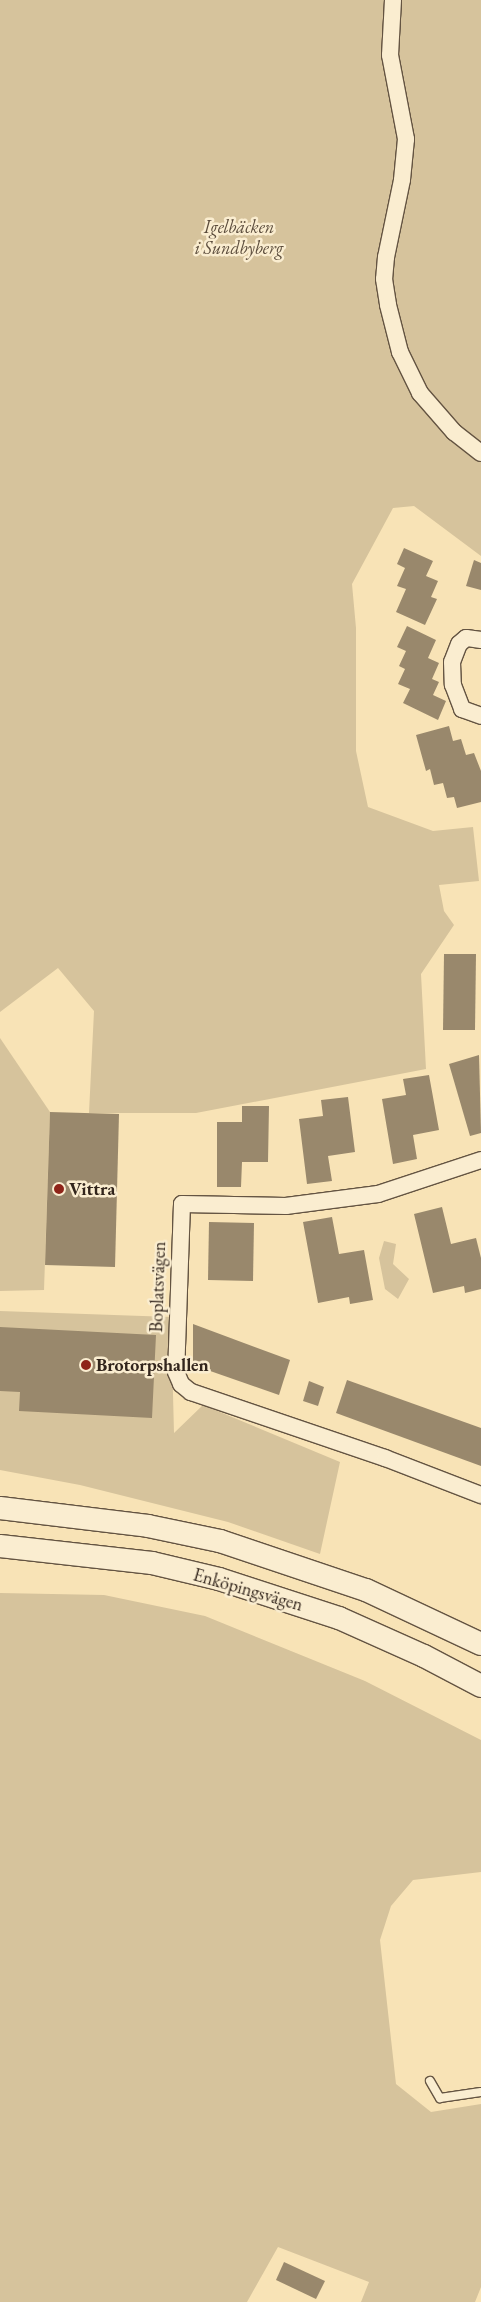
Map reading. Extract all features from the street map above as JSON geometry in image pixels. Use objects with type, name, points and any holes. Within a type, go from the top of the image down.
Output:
[{"type":"main road","name":"Enköpingsvägen","points":[[0,1508],[110,1520],[220,1541],[366,1590],[481,1644]]},
{"type":"main road","name":"Enköpingsvägen","points":[[0,1546],[152,1563],[219,1579],[356,1625],[481,1686]]},
{"type":"street","points":[[393,0],[390,54],[406,139],[402,180],[386,258],[384,279],[388,305],[400,352],[420,393],[454,432],[481,452]]},
{"type":"street","points":[[481,640],[466,638],[459,644],[452,662],[454,685],[462,708],[481,716]]},
{"type":"street","name":"Boplatsvägen","points":[[481,1160],[378,1194],[286,1206],[182,1204],[176,1372],[181,1384],[191,1392],[385,1458],[481,1495]]},
{"type":"lane","points":[[430,2081],[440,2098],[481,2092]]},
{"type":"green space","name":"Igelbäcken i Sundbyberg","points":[[0,0],[481,0],[481,556],[414,506],[393,508],[352,584],[356,628],[356,751],[368,807],[433,831],[473,827],[479,881],[439,885],[444,911],[454,925],[421,974],[426,1069],[196,1113],[89,1113],[94,1011],[58,968],[0,1012]]},
{"type":"green space","points":[[0,1038],[50,1112],[44,1290],[0,1291]]},
{"type":"green space","points":[[384,1241],[396,1244],[393,1264],[409,1279],[398,1299],[385,1289],[379,1258]]},
{"type":"green space","points":[[0,1311],[171,1317],[174,1433],[203,1405],[340,1462],[320,1554],[228,1522],[80,1485],[0,1470]]},
{"type":"green space","points":[[0,1593],[104,1595],[205,1616],[365,1681],[481,1740],[481,1872],[413,1880],[391,1906],[380,1940],[396,2084],[431,2112],[481,2104],[481,2287],[475,2302],[361,2302],[369,2282],[278,2247],[247,2302],[0,2302]]},
{"type":"building","points":[[404,548],[433,561],[426,576],[438,581],[431,597],[437,599],[425,625],[396,612],[406,589],[397,586],[405,568],[397,564]]},
{"type":"building","points":[[474,560],[481,563],[481,590],[466,586]]},
{"type":"building","points":[[407,626],[436,640],[428,658],[439,663],[432,679],[439,682],[433,695],[446,701],[438,720],[403,703],[410,689],[398,684],[405,669],[399,666],[406,651],[397,647]]},
{"type":"building","points":[[449,726],[453,741],[461,739],[466,755],[474,753],[481,771],[481,802],[457,808],[454,797],[447,798],[443,783],[434,785],[430,769],[426,771],[416,735]]},
{"type":"building","points":[[444,954],[476,954],[475,1030],[443,1030]]},
{"type":"building","points":[[479,1055],[481,1133],[470,1136],[449,1064]]},
{"type":"building","points":[[429,1075],[439,1130],[413,1135],[417,1159],[393,1164],[382,1099],[406,1095],[403,1079]]},
{"type":"building","points":[[348,1097],[355,1152],[328,1156],[332,1181],[307,1184],[299,1119],[323,1116],[321,1100]]},
{"type":"building","points":[[242,1106],[269,1106],[268,1162],[242,1162],[241,1187],[217,1187],[217,1122],[242,1122]]},
{"type":"building","points":[[50,1112],[119,1114],[115,1267],[45,1265]]},
{"type":"building","points":[[442,1207],[451,1244],[476,1238],[481,1258],[481,1289],[465,1293],[464,1286],[433,1293],[414,1214]]},
{"type":"building","points":[[332,1217],[339,1254],[364,1250],[373,1300],[350,1304],[349,1297],[318,1303],[303,1222]]},
{"type":"building","points":[[209,1222],[254,1223],[253,1281],[208,1280]]},
{"type":"building","points":[[193,1324],[290,1360],[279,1395],[193,1365]]},
{"type":"building","name":"Brotorpshallen","points":[[0,1327],[156,1335],[152,1418],[19,1411],[20,1392],[0,1391]]},
{"type":"building","points":[[347,1380],[481,1428],[481,1466],[336,1413]]},
{"type":"building","points":[[309,1381],[324,1387],[318,1406],[303,1401]]},
{"type":"building","points":[[284,2262],[325,2281],[316,2299],[276,2280]]},
{"type":"place","name":"Vittra","points":[[59,1189]]},
{"type":"place","name":"Brotorpshallen","points":[[86,1365]]}]
